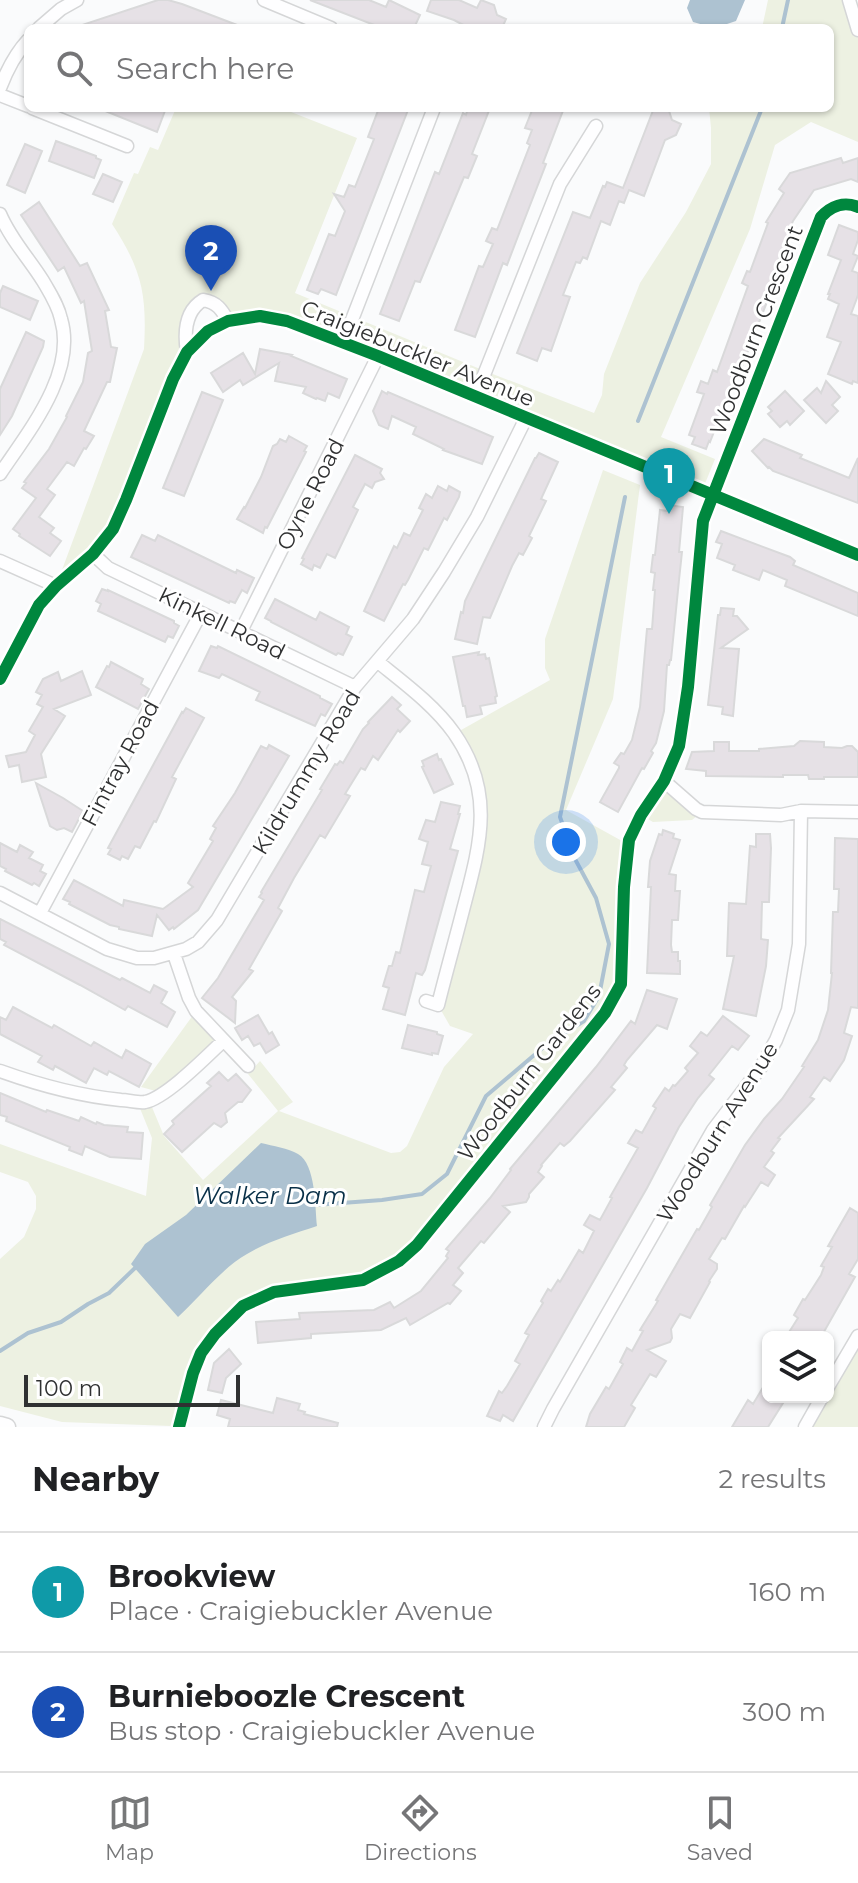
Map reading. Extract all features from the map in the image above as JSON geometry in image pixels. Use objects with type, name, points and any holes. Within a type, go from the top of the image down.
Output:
[{"type":"street","points":[[44,24],[77,0]]},
{"type":"street","points":[[264,0],[321,24]]},
{"type":"street","points":[[849,0],[858,30]]},
{"type":"street","points":[[0,88],[24,44]]},
{"type":"street","points":[[0,95],[24,105]]},
{"type":"street","points":[[42,112],[127,146]]},
{"type":"street","points":[[343,343],[432,112]]},
{"type":"street","points":[[476,395],[560,184],[596,126]]},
{"type":"street","name":"Woodburn Crescent","points":[[713,496],[821,217],[838,206],[847,204],[858,207]]},
{"type":"street","points":[[0,214],[4,232],[41,278],[54,300],[62,321],[65,342],[56,381],[47,400],[0,474]]},
{"type":"street","name":"Craigiebuckler Avenue","points":[[187,352],[184,335],[191,310],[198,302],[216,304],[228,321]]},
{"type":"street","name":"Craigiebuckler Avenue","points":[[0,679],[39,605],[93,554],[113,529],[173,379],[187,352],[208,331],[228,321],[260,316],[287,321],[476,395],[858,555]]},
{"type":"street","name":"Oyne Road","points":[[241,631],[378,356]]},
{"type":"street","name":"Kildrummy Road","points":[[0,893],[107,949],[137,958],[174,954],[198,942],[217,920],[355,687],[413,619],[444,572],[477,517],[526,418]]},
{"type":"street","name":"Woodburn Gardens","points":[[179,1427],[201,1353],[243,1306],[274,1292],[363,1280],[399,1261],[417,1245],[605,1013],[621,984],[629,840],[641,815],[664,781],[679,746],[688,687],[703,521],[713,496]]},
{"type":"street","name":"Kinkell Road","points":[[93,554],[108,568],[355,687]]},
{"type":"street","points":[[0,561],[56,586]]},
{"type":"street","name":"Fintray Road","points":[[40,913],[201,613]]},
{"type":"street","points":[[378,662],[412,690],[454,734],[467,755],[481,800],[479,851],[438,1005],[426,1001]]},
{"type":"street","points":[[664,781],[702,812],[781,815],[801,811],[858,812]]},
{"type":"street","name":"Woodburn Avenue","points":[[544,1427],[713,1130],[761,1067],[776,1040],[788,1010],[799,944],[801,811]]},
{"type":"street","points":[[174,954],[196,1011],[248,1066]]},
{"type":"street","points":[[0,1071],[61,1090],[145,1102],[186,1076],[223,1041]]},
{"type":"street","points":[[834,1377],[858,1336]]},
{"type":"street","points":[[805,1427],[819,1403]]},
{"type":"street","points":[[0,1425],[7,1427]]},
{"type":"shaded area","points":[[768,0],[849,0],[858,30],[858,142],[811,122],[775,145],[750,229],[661,437],[715,459],[702,491],[287,321],[228,321],[209,301],[191,310],[187,352],[113,529],[56,586],[144,349],[140,283],[130,255],[112,224],[134,173],[138,174],[150,147],[158,150],[174,112],[291,112],[357,138],[295,293],[594,413],[602,395],[604,374],[640,283],[686,212],[711,164],[709,112],[834,112],[834,24],[763,24]]},
{"type":"shaded area","points":[[603,470],[640,485],[613,699],[566,810],[622,841],[616,972],[611,992],[412,1242],[392,1259],[358,1276],[288,1283],[261,1289],[238,1301],[193,1355],[171,1426],[62,1422],[0,1406],[0,1259],[24,1237],[36,1209],[36,1196],[28,1182],[0,1172],[0,1144],[146,1196],[152,1138],[137,1101],[149,1100],[164,1136],[203,1180],[278,1111],[248,1074],[260,1061],[293,1102],[279,1111],[391,1153],[400,1152],[407,1146],[444,1067],[473,1034],[450,1026],[438,1005],[479,851],[481,800],[454,734],[550,680],[545,668],[545,639]]},
{"type":"shaded area","points":[[664,781],[702,812],[692,820],[653,822],[641,815]]},
{"type":"shaded area","points":[[196,1011],[223,1041],[163,1093],[141,1087]]},
{"type":"shaded area","points":[[858,1346],[858,1427],[810,1427],[824,1403],[834,1403],[834,1386]]},
{"type":"water","points":[[690,0],[745,0],[736,21],[727,24],[693,22],[687,8]]},
{"type":"water","name":"Walker Dam","points":[[261,1143],[290,1150],[304,1159],[314,1187],[317,1226],[255,1249],[238,1260],[178,1317],[131,1264],[145,1244],[186,1215]]},
{"type":"building","points":[[158,0],[168,0],[234,24],[85,24]]},
{"type":"building","points":[[310,0],[369,0],[386,7],[389,0],[420,15],[416,24],[372,24]]},
{"type":"building","points":[[431,0],[459,0],[477,8],[481,0],[494,5],[497,15],[506,19],[504,24],[462,24],[427,11]]},
{"type":"building","points":[[108,112],[164,112],[157,132]]},
{"type":"building","points":[[377,112],[407,112],[336,295],[321,289],[318,294],[307,290],[329,234],[335,236],[345,211],[334,194],[344,197],[349,185],[355,187],[374,139],[368,137]]},
{"type":"building","points":[[467,112],[488,112],[472,154],[477,156],[468,178],[464,177],[420,282],[415,281],[399,321],[380,314],[435,172],[439,174],[463,113],[466,115]]},
{"type":"building","points":[[531,112],[562,112],[507,265],[503,263],[475,337],[455,330],[479,266],[483,267],[493,244],[486,241],[492,228],[497,230],[530,145],[527,143],[532,130],[525,128]]},
{"type":"building","points":[[652,112],[669,112],[672,120],[681,124],[676,135],[665,140],[644,196],[629,190],[624,203],[619,201],[610,225],[601,221],[587,259],[583,257],[580,263],[576,262],[563,295],[570,297],[551,351],[542,348],[537,361],[517,353],[573,212],[590,218],[607,182],[623,188]]},
{"type":"building","points":[[56,141],[101,160],[94,178],[49,161]]},
{"type":"building","points":[[25,144],[42,151],[25,193],[7,185]]},
{"type":"building","points":[[841,158],[843,163],[858,158],[858,182],[851,179],[814,190],[793,221],[778,261],[777,267],[780,268],[710,442],[706,449],[692,444],[695,437],[689,435],[704,394],[697,392],[701,381],[708,384],[713,370],[717,372],[748,286],[742,283],[747,271],[750,272],[766,222],[784,193],[779,189],[790,173]]},
{"type":"building","points":[[103,174],[122,182],[113,202],[93,194]]},
{"type":"building","points":[[39,202],[80,266],[87,263],[109,310],[105,311],[111,347],[117,348],[110,382],[107,382],[84,431],[94,436],[74,466],[67,462],[47,489],[55,495],[39,517],[54,528],[50,533],[61,541],[50,556],[13,529],[36,498],[22,488],[24,482],[49,449],[67,417],[83,382],[88,353],[92,351],[84,301],[81,303],[64,267],[58,271],[21,215]]},
{"type":"building","points":[[839,225],[858,232],[853,254],[858,256],[852,271],[858,273],[858,295],[851,314],[858,316],[858,383],[853,381],[852,384],[828,374],[841,342],[827,337],[839,304],[828,299],[828,294],[841,260],[828,255]]},
{"type":"building","points":[[3,286],[38,301],[30,320],[0,307]]},
{"type":"building","points":[[26,332],[44,341],[43,347],[12,416],[0,435],[0,389]]},
{"type":"building","points":[[260,349],[292,355],[347,379],[339,398],[328,393],[325,401],[316,399],[303,393],[306,387],[275,381],[279,363],[243,385],[240,380],[223,392],[211,373],[243,353],[255,374]]},
{"type":"building","points":[[826,381],[840,397],[832,405],[838,411],[826,423],[804,400],[817,388],[821,393]]},
{"type":"building","points":[[382,391],[493,437],[482,464],[443,450],[413,434],[416,427],[392,416],[388,429],[379,425],[373,411]]},
{"type":"building","points":[[785,391],[804,411],[790,425],[787,421],[780,427],[768,414],[772,411],[768,407]]},
{"type":"building","points":[[202,392],[223,400],[184,496],[163,488]]},
{"type":"building","points":[[289,436],[307,446],[306,452],[263,533],[237,519],[261,477],[273,446],[280,439],[286,442]]},
{"type":"building","points":[[764,439],[849,478],[858,458],[858,503],[768,468],[752,451]]},
{"type":"building","points":[[539,453],[558,462],[541,499],[546,501],[529,536],[532,538],[523,555],[519,553],[512,566],[490,618],[483,617],[477,644],[455,639],[465,601]]},
{"type":"building","points":[[355,455],[382,469],[380,473],[384,479],[375,482],[372,488],[365,484],[353,507],[358,510],[335,558],[327,554],[320,568],[314,565],[312,570],[301,564],[302,558]]},
{"type":"building","points":[[438,486],[447,491],[449,486],[460,492],[459,497],[428,550],[424,548],[384,621],[364,611],[394,546],[397,548],[404,533],[410,536],[423,510],[419,508],[426,494],[432,498]]},
{"type":"building","points":[[668,505],[683,507],[679,552],[682,552],[664,711],[651,751],[653,753],[618,812],[600,802],[619,768],[614,763],[632,740],[640,707],[647,629],[652,629],[655,590],[655,573],[651,572],[653,555],[660,510],[667,511]]},
{"type":"building","points":[[721,531],[790,557],[795,561],[793,565],[858,593],[858,616],[785,586],[787,580],[763,570],[759,580],[733,570],[735,565],[717,558],[722,544],[716,542]]},
{"type":"building","points":[[142,535],[155,541],[158,535],[236,573],[237,570],[254,578],[247,593],[242,590],[235,603],[229,603],[131,557]]},
{"type":"building","points":[[102,589],[174,621],[179,626],[173,638],[168,636],[165,642],[98,611],[101,604],[96,601]]},
{"type":"building","points":[[275,599],[316,620],[320,612],[349,627],[346,634],[352,637],[343,655],[336,655],[265,618]]},
{"type":"building","points":[[721,608],[734,609],[733,616],[737,616],[748,629],[721,648],[739,649],[733,716],[722,714],[723,707],[708,705]]},
{"type":"building","points":[[211,646],[218,646],[332,704],[325,716],[321,714],[315,726],[256,700],[260,692],[222,674],[219,678],[199,671]]},
{"type":"building","points":[[479,652],[478,655],[485,654],[486,659],[489,658],[496,703],[480,706],[482,714],[467,717],[453,657]]},
{"type":"building","points":[[111,662],[143,679],[141,684],[149,689],[138,709],[96,687]]},
{"type":"building","points":[[82,671],[91,695],[54,709],[65,716],[41,754],[46,777],[22,782],[19,765],[9,767],[6,756],[26,752],[35,735],[29,731],[43,707],[37,704],[42,695],[36,692],[43,679],[58,672],[61,681]]},
{"type":"building","points":[[392,697],[401,705],[397,709],[410,721],[400,732],[398,730],[378,760],[373,756],[365,770],[361,768],[345,794],[350,796],[325,838],[320,835],[294,878],[278,908],[282,911],[249,969],[253,971],[232,997],[236,1001],[235,1023],[202,998],[218,978],[264,900],[259,897],[261,892],[335,764],[343,763],[368,722]]},
{"type":"building","points":[[186,708],[204,718],[172,777],[176,779],[156,822],[140,848],[135,846],[128,859],[122,856],[120,860],[108,854],[111,849],[108,848]]},
{"type":"building","points":[[800,741],[824,742],[824,747],[852,746],[858,752],[858,777],[706,776],[706,771],[686,769],[692,752],[714,751],[714,742],[729,742],[729,751],[759,751],[794,746]]},
{"type":"building","points":[[269,745],[289,756],[198,910],[174,929],[169,930],[157,915],[152,936],[119,929],[63,899],[74,880],[123,906],[124,900],[163,909],[193,887],[188,883],[213,841],[210,839],[216,828],[213,826],[261,746],[267,749]]},
{"type":"building","points":[[437,754],[453,784],[434,793],[422,761]]},
{"type":"building","points":[[36,783],[83,811],[72,832],[50,826]]},
{"type":"building","points":[[441,802],[460,806],[450,849],[458,851],[425,970],[422,975],[416,973],[405,1015],[383,1009],[389,988],[383,986],[396,952],[400,953],[415,890],[424,892],[431,866],[422,864],[428,842],[419,839],[426,820],[435,822]]},
{"type":"building","points":[[663,830],[680,840],[669,874],[676,875],[675,891],[680,891],[678,920],[672,920],[671,945],[672,952],[678,952],[680,974],[647,973],[650,861]]},
{"type":"building","points":[[756,834],[770,834],[771,848],[769,902],[762,902],[761,939],[768,940],[766,966],[756,1016],[723,1009],[734,956],[727,956],[729,903],[746,904],[750,846],[756,847]]},
{"type":"building","points":[[835,838],[858,839],[858,1008],[851,1007],[844,1033],[852,1036],[844,1060],[830,1081],[824,1077],[810,1097],[814,1099],[778,1138],[771,1151],[774,1153],[764,1167],[775,1175],[768,1186],[761,1182],[709,1259],[717,1264],[717,1269],[690,1318],[680,1314],[671,1329],[670,1342],[647,1350],[666,1361],[656,1377],[650,1374],[631,1405],[635,1408],[624,1427],[586,1427],[590,1414],[623,1364],[620,1362],[627,1348],[632,1351],[656,1300],[699,1230],[745,1145],[782,1099],[818,1040],[828,1010],[833,912],[838,912],[839,889],[834,889]]},
{"type":"building","points":[[0,843],[17,852],[20,845],[33,852],[29,858],[43,865],[40,871],[46,874],[39,886],[0,866]]},
{"type":"building","points":[[0,919],[120,980],[122,978],[150,993],[154,985],[167,992],[161,1003],[175,1012],[167,1027],[128,1006],[125,1010],[4,945],[6,942],[0,939]]},
{"type":"building","points":[[647,990],[677,999],[667,1029],[657,1025],[627,1060],[624,1065],[627,1068],[611,1087],[615,1090],[570,1141],[564,1146],[560,1143],[541,1165],[538,1172],[544,1177],[526,1202],[503,1206],[510,1212],[458,1268],[463,1273],[453,1285],[461,1291],[450,1304],[410,1325],[406,1318],[381,1330],[311,1334],[311,1338],[258,1343],[256,1322],[300,1319],[299,1313],[374,1310],[390,1302],[394,1308],[421,1291],[448,1258],[449,1251],[446,1249],[490,1198],[510,1169],[631,1021],[635,1024]]},
{"type":"building","points":[[13,1007],[91,1046],[94,1042],[122,1058],[126,1050],[151,1064],[139,1087],[109,1071],[107,1075],[94,1068],[86,1083],[55,1066],[53,1070],[38,1062],[42,1056],[0,1034],[0,1017],[6,1020]]},
{"type":"building","points":[[258,1015],[279,1045],[266,1053],[260,1043],[254,1046],[248,1036],[242,1040],[235,1028]]},
{"type":"building","points":[[723,1016],[749,1036],[738,1050],[732,1046],[709,1075],[714,1079],[679,1127],[513,1421],[503,1415],[500,1421],[487,1416],[499,1391],[502,1393],[520,1364],[515,1361],[529,1335],[525,1333],[543,1303],[541,1301],[548,1289],[551,1291],[558,1280],[560,1282],[579,1250],[583,1253],[594,1231],[584,1225],[590,1215],[600,1220],[638,1148],[628,1143],[636,1130],[642,1133],[656,1108],[653,1106],[665,1088],[669,1091],[688,1071],[685,1068],[698,1053],[690,1046],[701,1032],[707,1036]]},
{"type":"building","points":[[408,1025],[443,1036],[438,1054],[402,1048]]},
{"type":"building","points":[[219,1072],[228,1081],[236,1074],[251,1090],[242,1102],[225,1113],[227,1122],[221,1127],[214,1123],[182,1152],[164,1134],[174,1124],[172,1121],[211,1086],[207,1083]]},
{"type":"building","points":[[0,1093],[46,1112],[79,1121],[81,1117],[96,1124],[128,1127],[127,1132],[143,1133],[141,1159],[110,1157],[85,1146],[82,1155],[69,1150],[70,1147],[6,1121],[7,1117],[0,1115]]},
{"type":"building","points":[[850,1208],[858,1213],[858,1259],[849,1274],[855,1277],[824,1331],[790,1331],[798,1318],[794,1315],[821,1275],[824,1267],[821,1266],[832,1247],[828,1246]]},
{"type":"building","points":[[229,1349],[241,1364],[226,1378],[222,1393],[208,1390],[214,1363]]},
{"type":"building","points":[[762,1389],[762,1403],[783,1403],[768,1427],[732,1427],[748,1400],[753,1404]]},
{"type":"building","points":[[277,1398],[300,1404],[298,1410],[304,1414],[338,1423],[337,1427],[228,1427],[230,1419],[217,1415],[221,1400],[273,1413]]},
{"type":"waterway","points":[[783,24],[788,0]]},
{"type":"waterway","points":[[638,421],[760,112]]},
{"type":"waterway","points":[[315,1205],[422,1194],[447,1174],[486,1096],[546,1045],[584,1021],[599,996],[609,944],[596,898],[575,859],[560,817],[625,497]]},
{"type":"waterway","points":[[0,1351],[28,1333],[61,1322],[109,1293],[135,1268]]},
{"type":"cycle path","points":[[179,1427],[201,1353],[243,1306],[274,1292],[363,1280],[399,1261],[417,1245],[605,1013],[621,984],[629,840],[641,815],[664,781],[679,746],[688,687],[703,521],[821,217],[838,206],[848,204],[858,207]]},
{"type":"cycle path","points":[[0,679],[39,605],[93,554],[113,529],[173,379],[187,352],[208,331],[228,321],[260,316],[287,321],[378,356],[858,555]]},
{"type":"place","name":"Burnieboozle Crescent","points":[[211,291]]},
{"type":"place","name":"Brookview","points":[[669,514]]}]
